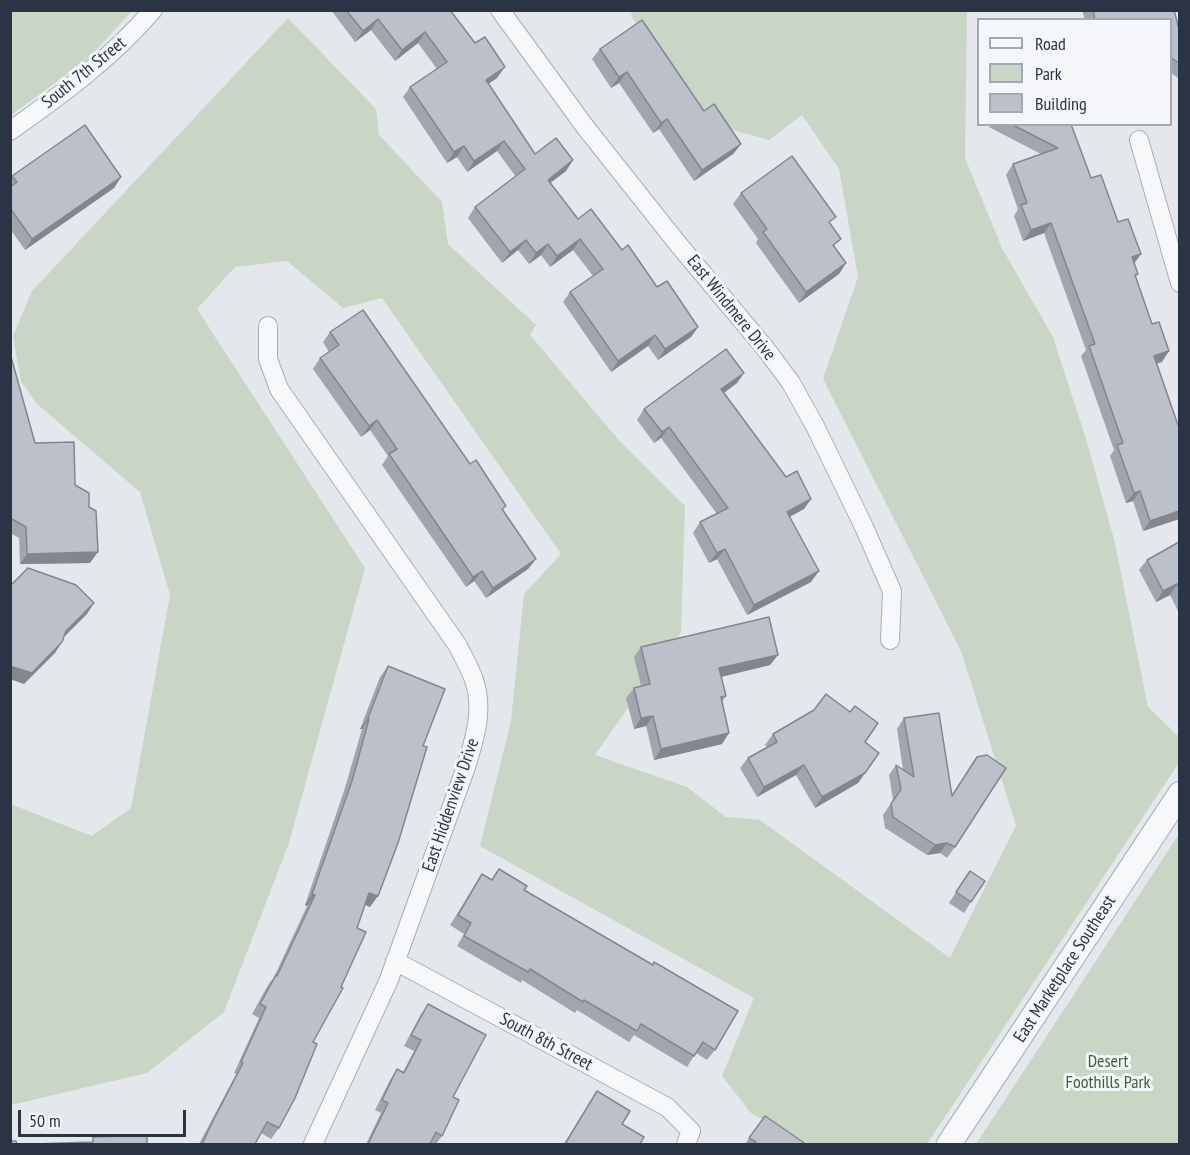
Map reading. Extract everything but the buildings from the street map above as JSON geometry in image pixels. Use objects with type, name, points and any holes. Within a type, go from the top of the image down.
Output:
[{"type":"street","name":"South 7th Street","points":[[10,132],[104,60],[153,10]]},
{"type":"street","name":"East Windmere Drive","points":[[501,10],[586,128],[791,383],[820,436],[892,591],[890,640]]},
{"type":"street","points":[[1139,140],[1179,283]]},
{"type":"street","name":"East Hiddenview Drive","points":[[268,326],[268,359],[279,389],[458,646],[474,680],[479,708],[476,735],[466,766],[388,982],[313,1144]]},
{"type":"street","name":"East Marketplace Southeast","points":[[949,1144],[1179,794]]},
{"type":"street","name":"South 8th Street","points":[[395,961],[666,1107],[688,1138]]},
{"type":"green space","points":[[11,10],[132,11],[87,60],[11,115]]},
{"type":"green space","points":[[631,11],[967,11],[965,158],[1002,248],[1053,337],[1086,439],[1115,543],[1148,707],[1179,737],[1180,761],[927,1144],[810,1144],[751,1113],[722,1076],[754,998],[480,846],[511,721],[524,594],[561,554],[382,298],[343,308],[287,261],[235,267],[197,309],[365,568],[289,843],[224,1012],[147,1073],[11,1105],[10,804],[92,836],[131,808],[170,595],[140,492],[37,404],[21,381],[13,336],[32,291],[288,18],[376,109],[379,135],[442,202],[448,244],[536,325],[530,335],[617,438],[685,506],[681,632],[595,755],[687,787],[726,817],[760,820],[950,958],[1016,825],[961,651],[823,379],[858,277],[839,169],[802,115],[769,140],[718,126],[632,18]]},
{"type":"green space","name":"Desert Foothills Park","points":[[1179,834],[1179,1144],[976,1144]]}]
